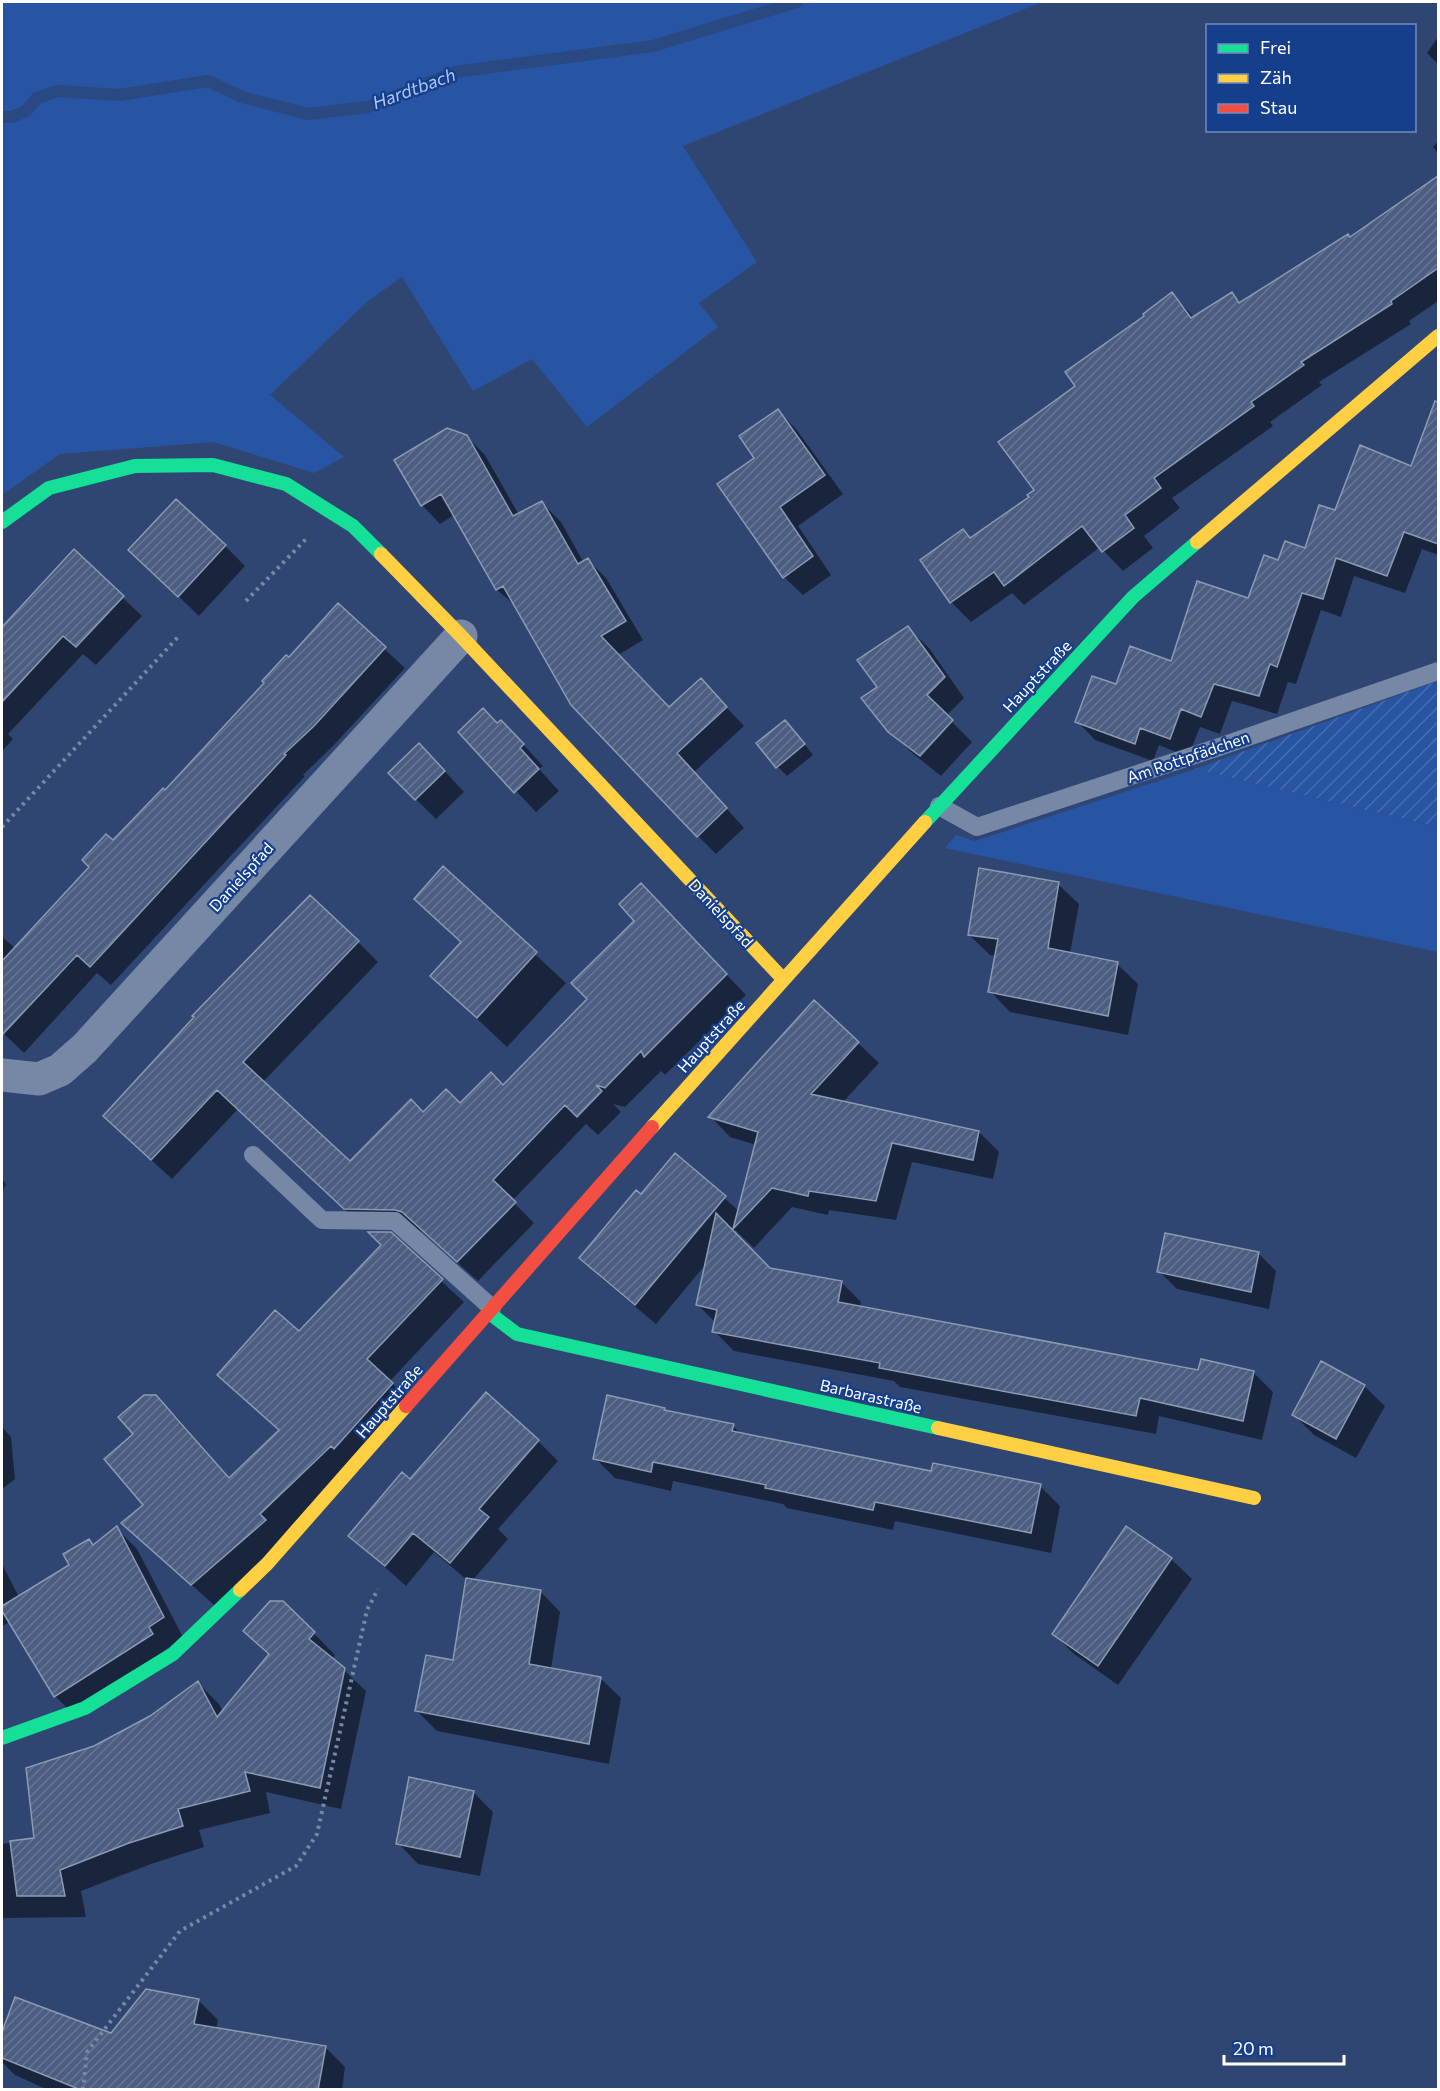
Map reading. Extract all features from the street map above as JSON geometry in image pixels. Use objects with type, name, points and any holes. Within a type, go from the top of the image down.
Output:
[{"type":"main road","name":"Hauptstraße","points":[[2,1738],[85,1708],[173,1654],[267,1564],[783,979],[939,806],[1133,597],[1438,336]]},
{"type":"main road","name":"Danielspfad","points":[[2,522],[49,488],[135,466],[213,465],[286,484],[353,526],[461,636],[783,979]]},
{"type":"main road","name":"Barbarastraße","points":[[490,1310],[517,1334],[1254,1498]]},
{"type":"street","name":"Danielspfad","points":[[2,1075],[39,1079],[60,1070],[85,1048],[461,636]]},
{"type":"lane","name":"Am Rottpfädchen","points":[[939,806],[977,827],[1222,746],[1438,671]]},
{"type":"lane","points":[[253,1155],[322,1220],[395,1221],[490,1310]]},
{"type":"path","points":[[246,601],[331,513]]},
{"type":"path","points":[[2,827],[179,636]]},
{"type":"path","points":[[82,2090],[87,2052],[180,1931],[296,1866],[317,1834],[367,1610],[378,1589]]},
{"type":"shaded area","points":[[2,2],[1042,2],[683,146],[757,262],[699,303],[718,327],[587,427],[532,359],[473,391],[402,277],[368,301],[270,395],[344,457],[314,473],[214,442],[60,454],[2,495]]},
{"type":"shaded area","points":[[1438,681],[1438,827],[1195,769]]},
{"type":"shaded area","points":[[1195,769],[1438,827],[1438,952],[945,848],[956,835],[975,841]]},
{"type":"building","points":[[1438,176],[1438,268],[1391,301],[1392,304],[1301,362],[1304,365],[1251,402],[1254,406],[1154,478],[1161,488],[1125,515],[1134,528],[1102,552],[1082,526],[1004,586],[994,572],[950,603],[920,560],[963,529],[970,538],[1029,497],[1027,495],[1034,490],[998,442],[1075,386],[1065,372],[1144,316],[1143,314],[1172,292],[1191,318],[1232,292],[1239,303],[1348,234],[1350,237]]},
{"type":"building","points":[[1435,401],[1438,402],[1438,544],[1404,532],[1387,576],[1336,558],[1323,599],[1302,593],[1277,667],[1270,664],[1259,696],[1214,684],[1201,717],[1181,709],[1170,739],[1140,728],[1135,744],[1075,722],[1092,676],[1116,684],[1130,646],[1171,661],[1197,581],[1248,598],[1264,555],[1278,560],[1285,541],[1305,548],[1319,505],[1335,510],[1360,445],[1411,466]]},
{"type":"building","points":[[778,409],[825,475],[780,507],[813,556],[783,578],[717,484],[754,458],[739,436]]},
{"type":"building","points":[[447,428],[467,435],[513,516],[542,501],[578,564],[588,558],[626,621],[601,636],[669,707],[701,678],[727,707],[677,753],[727,808],[697,837],[571,705],[503,586],[496,590],[441,494],[421,506],[394,460]]},
{"type":"building","points":[[176,499],[226,545],[178,597],[128,550]]},
{"type":"building","points":[[74,549],[124,596],[76,647],[63,636],[2,702],[2,627]]},
{"type":"building","points":[[338,603],[386,647],[314,726],[284,754],[286,755],[90,967],[77,955],[2,1035],[2,961],[89,867],[82,860],[106,834],[113,840],[163,788],[165,790],[264,683],[262,681],[286,655],[289,657]]},
{"type":"building","points":[[908,626],[945,677],[927,695],[953,720],[920,756],[888,732],[861,698],[877,687],[857,660]]},
{"type":"building","points":[[483,708],[497,723],[501,720],[524,744],[520,748],[539,769],[514,793],[458,732]]},
{"type":"building","points":[[785,720],[805,744],[776,768],[756,743]]},
{"type":"building","points":[[419,743],[445,771],[415,800],[388,773]]},
{"type":"building","points":[[443,866],[537,952],[477,1018],[430,976],[461,942],[414,899]]},
{"type":"building","points":[[979,868],[1059,882],[1048,948],[1118,962],[1108,1016],[988,992],[998,939],[968,935]]},
{"type":"building","points":[[641,883],[727,974],[644,1057],[641,1051],[605,1088],[596,1085],[602,1091],[577,1117],[565,1105],[493,1180],[516,1202],[457,1262],[402,1212],[344,1209],[217,1090],[151,1160],[103,1116],[194,1017],[192,1016],[310,895],[359,941],[243,1062],[350,1161],[411,1099],[423,1112],[446,1089],[460,1103],[491,1072],[503,1085],[587,999],[571,983],[634,921],[619,904]]},
{"type":"building","points":[[814,1000],[859,1042],[811,1094],[979,1131],[973,1160],[892,1143],[876,1201],[809,1191],[808,1196],[772,1188],[733,1229],[758,1132],[708,1117]]},
{"type":"building","points":[[675,1153],[726,1196],[635,1305],[579,1258],[636,1190],[641,1194]]},
{"type":"building","points":[[716,1213],[770,1268],[842,1281],[838,1302],[1198,1370],[1201,1359],[1254,1371],[1243,1421],[1140,1398],[1136,1416],[879,1368],[880,1363],[712,1332],[717,1310],[696,1305]]},
{"type":"building","points":[[368,1232],[391,1232],[443,1279],[367,1359],[393,1383],[334,1449],[331,1446],[260,1514],[266,1520],[191,1585],[121,1523],[143,1505],[104,1459],[133,1434],[118,1417],[144,1395],[156,1395],[229,1478],[279,1430],[217,1375],[275,1310],[299,1331],[381,1245]]},
{"type":"building","points":[[1165,1233],[1259,1252],[1251,1292],[1157,1272]]},
{"type":"building","points":[[1321,1361],[1365,1385],[1336,1439],[1292,1415]]},
{"type":"building","points":[[486,1392],[539,1440],[479,1509],[489,1517],[450,1563],[413,1533],[385,1566],[348,1536],[402,1472],[410,1479]]},
{"type":"building","points":[[607,1395],[665,1408],[664,1410],[734,1424],[732,1431],[931,1471],[933,1463],[1041,1484],[1031,1533],[875,1502],[873,1510],[653,1462],[651,1472],[593,1459]]},
{"type":"building","points":[[117,1526],[164,1617],[149,1627],[153,1634],[54,1697],[2,1611],[2,1606],[69,1565],[63,1554],[89,1539],[93,1545]]},
{"type":"building","points":[[1126,1526],[1172,1558],[1098,1666],[1052,1634]]},
{"type":"building","points":[[466,1578],[541,1590],[529,1664],[601,1677],[589,1744],[415,1711],[426,1655],[453,1660]]},
{"type":"building","points":[[270,1601],[283,1601],[315,1632],[309,1639],[345,1668],[320,1788],[245,1772],[250,1791],[178,1809],[183,1826],[129,1843],[60,1870],[65,1896],[17,1896],[10,1841],[34,1838],[26,1768],[94,1746],[150,1716],[198,1681],[217,1717],[269,1654],[243,1631]]},
{"type":"building","points":[[409,1777],[474,1791],[460,1857],[396,1844]]},
{"type":"building","points":[[146,1989],[199,1999],[194,2024],[326,2046],[318,2090],[81,2090],[2,2058],[2,2032],[15,1997],[111,2033]]},
{"type":"waterway","name":"Hardtbach","points":[[2,117],[12,117],[26,111],[37,98],[57,91],[119,95],[208,81],[242,97],[308,114],[368,107],[455,72],[653,46],[797,2]]},
{"type":"traffic: fast","points":[[2,522],[49,488],[135,466],[213,465],[286,484],[353,526],[381,554]]},
{"type":"traffic: fast","points":[[925,822],[1133,597],[1197,542]]},
{"type":"traffic: fast","points":[[488,1312],[517,1334],[938,1428]]},
{"type":"traffic: fast","points":[[2,1738],[85,1708],[173,1654],[240,1590]]},
{"type":"traffic: slow","points":[[1197,542],[1438,336]]},
{"type":"traffic: slow","points":[[381,554],[783,979]]},
{"type":"traffic: slow","points":[[652,1127],[925,822]]},
{"type":"traffic: slow","points":[[240,1590],[267,1564],[406,1406]]},
{"type":"traffic: slow","points":[[938,1428],[1254,1498]]},
{"type":"traffic: jam","points":[[406,1406],[652,1127]]}]
